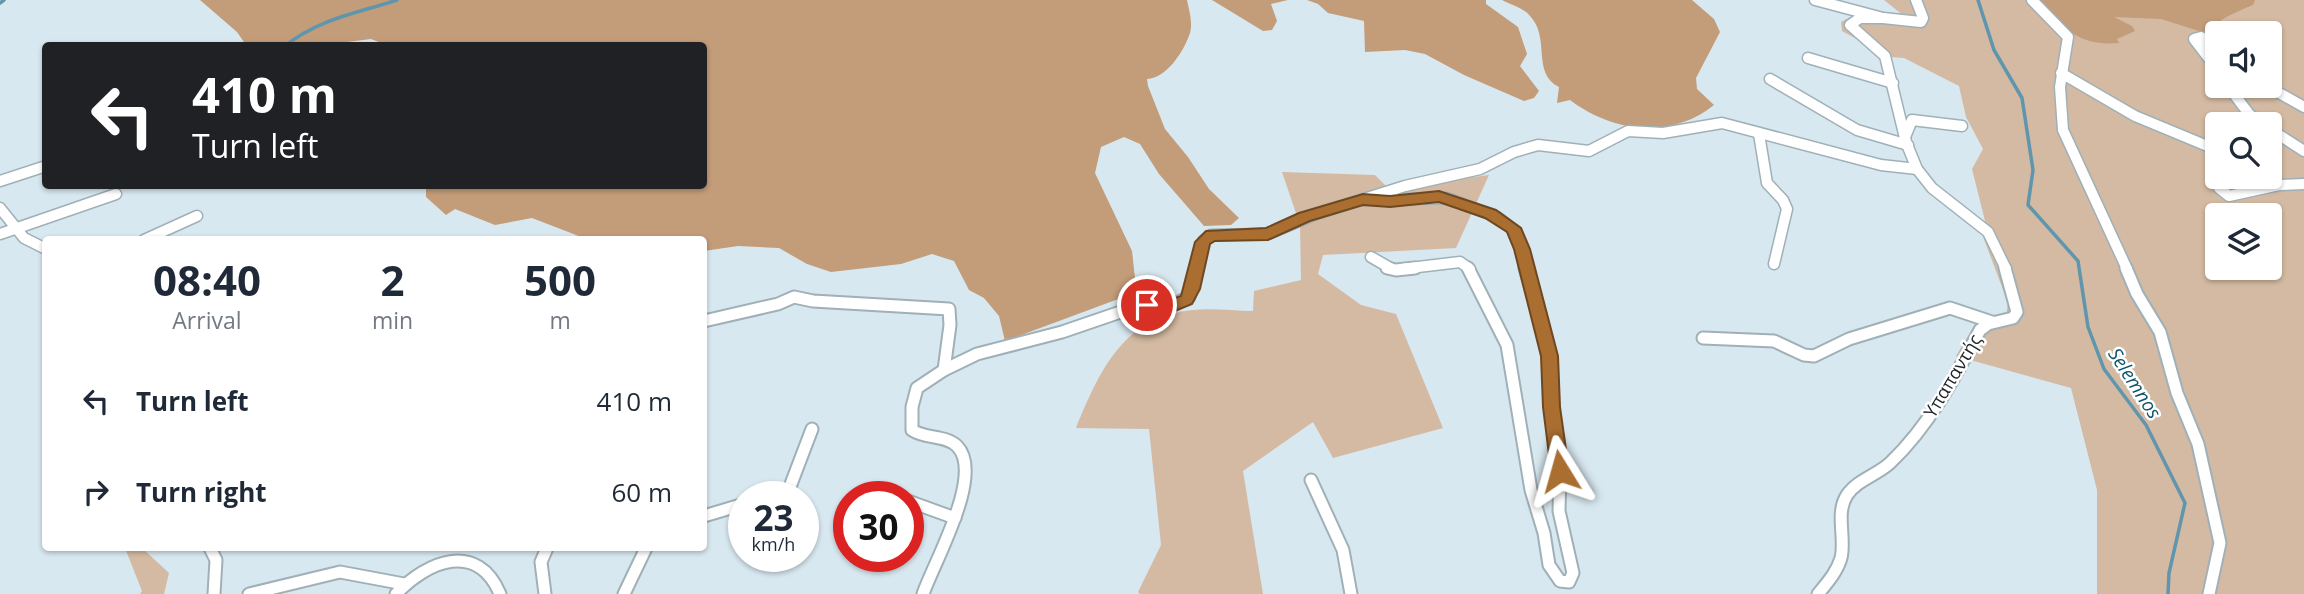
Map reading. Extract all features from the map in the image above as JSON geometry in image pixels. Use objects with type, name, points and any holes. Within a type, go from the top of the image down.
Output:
[{"type":"street","points":[[1815,0],[1883,18],[1921,22],[1923,18],[1916,0]]},
{"type":"street","points":[[2032,0],[2068,37],[2060,107],[2068,147],[2105,218],[2137,295],[2160,332],[2176,393],[2197,444],[2220,543],[2209,594]]},
{"type":"street","name":"Υπαπαντής","points":[[1818,594],[1833,576],[1841,556],[1846,497],[1852,489],[1888,466],[1913,439],[1949,390],[1980,330],[1992,322],[2013,318],[2017,312],[1993,240],[1981,225],[1931,187],[1917,169],[1906,141],[1893,83],[1882,51],[1850,25],[1860,18],[1883,18]]},
{"type":"street","points":[[2205,39],[2194,39],[2205,53]]},
{"type":"street","points":[[1808,58],[1893,83]]},
{"type":"street","points":[[2062,73],[2135,116],[2205,145]]},
{"type":"street","points":[[1770,79],[1857,130],[1906,141],[1912,120],[1962,126]]},
{"type":"street","points":[[2282,95],[2304,107]]},
{"type":"street","points":[[923,594],[955,518],[964,483],[962,451],[951,442],[917,435],[911,428],[916,390],[944,370],[977,354],[1062,332],[1138,306],[1165,309],[1180,303],[1189,297],[1200,250],[1209,236],[1268,234],[1305,217],[1405,186],[1480,169],[1514,152],[1538,145],[1589,150],[1628,131],[1663,133],[1714,124],[1731,125],[1881,165],[1917,169]]},
{"type":"street","points":[[1759,134],[1767,183],[1783,200],[1787,209],[1773,264]]},
{"type":"street","points":[[2282,137],[2304,151]]},
{"type":"street","points":[[0,181],[42,167]]},
{"type":"street","points":[[2282,184],[2304,184]]},
{"type":"street","points":[[2220,189],[2229,195],[2259,189]]},
{"type":"street","points":[[0,234],[117,194]]},
{"type":"street","points":[[1363,200],[1447,198],[1497,217],[1516,231],[1550,356],[1551,407],[1560,471],[1559,510],[1573,573],[1569,582],[1564,583],[1555,577],[1549,565],[1544,533],[1531,490],[1507,345],[1469,268],[1460,262],[1396,270],[1389,269],[1371,257]]},
{"type":"street","points":[[0,208],[13,229],[42,248]]},
{"type":"street","points":[[153,236],[197,216]]},
{"type":"street","points":[[707,320],[778,304],[794,297],[813,301],[949,309],[953,321],[943,357],[944,370]]},
{"type":"street","points":[[1703,338],[1774,341],[1804,355],[1814,356],[1849,339],[1950,308],[1992,322]]},
{"type":"street","points":[[792,481],[812,429]]},
{"type":"street","points":[[1311,480],[1345,558],[1352,583],[1351,594]]},
{"type":"street","points":[[924,506],[955,518]]},
{"type":"street","points":[[707,515],[728,509]]},
{"type":"street","points":[[212,551],[216,560],[214,594]]},
{"type":"street","points":[[545,594],[541,562],[546,551]]},
{"type":"street","points":[[624,594],[645,551]]},
{"type":"street","points":[[249,594],[340,572],[400,589],[430,566],[447,561],[464,561],[488,572],[500,594]]},
{"type":"shaded area","points":[[200,0],[1187,0],[1191,25],[1187,40],[1168,69],[1147,79],[1148,86],[1165,129],[1209,189],[1239,218],[1231,225],[1204,226],[1159,174],[1140,144],[1124,137],[1101,147],[1095,173],[1132,251],[1135,278],[1129,291],[1121,298],[1005,341],[999,316],[984,298],[969,290],[954,261],[932,254],[901,264],[831,272],[807,264],[779,248],[738,246],[707,251],[707,236],[579,236],[532,218],[495,225],[455,209],[446,215],[426,197],[426,189],[707,189],[707,42],[379,42],[371,39],[347,42],[244,42],[237,32]]},
{"type":"shaded area","points":[[1212,0],[1288,0],[1271,4],[1277,21],[1272,30],[1263,31]]},
{"type":"shaded area","points":[[1307,0],[1486,0],[1486,4],[1518,27],[1527,54],[1520,66],[1539,91],[1534,98],[1524,101],[1464,75],[1425,54],[1405,50],[1365,52],[1364,21],[1328,13],[1318,4]]},
{"type":"shaded area","points":[[1502,0],[1692,0],[1714,19],[1720,32],[1696,78],[1697,89],[1714,105],[1679,123],[1642,128],[1604,119],[1570,100],[1557,103],[1559,87],[1546,73],[1536,25],[1524,11]]},
{"type":"shaded area","points":[[1884,0],[2304,0],[2304,594],[2097,594],[2097,490],[2071,388],[1956,356],[1977,321],[2006,316],[2008,303],[1982,234],[1970,223],[1985,221],[1972,169],[1983,149],[1966,117],[1959,86],[1904,58],[1876,56],[1871,47],[1842,31],[1841,22],[1854,15],[1914,24]]},
{"type":"shaded area","points":[[2036,0],[2255,0],[2253,5],[2220,21],[2205,21],[2205,32],[2202,32],[2161,19],[2114,17],[2132,26],[2135,31],[2117,39],[2119,43],[2092,42],[2081,38],[2054,18]]},
{"type":"shaded area","points":[[1282,172],[1375,175],[1388,188],[1489,175],[1456,248],[1323,255],[1318,274],[1361,305],[1396,314],[1443,428],[1333,458],[1313,422],[1243,471],[1263,594],[1140,594],[1138,592],[1161,545],[1149,429],[1076,428],[1105,367],[1132,335],[1149,323],[1193,310],[1253,311],[1254,291],[1301,280],[1300,225]]},
{"type":"shaded area","points":[[126,551],[145,551],[169,573],[164,594],[140,594],[142,591]]},
{"type":"waterway","points":[[0,3],[4,0]]},
{"type":"waterway","points":[[291,42],[325,23],[397,0]]},
{"type":"waterway","name":"Selemnos","points":[[1978,0],[1994,50],[2022,98],[2033,170],[2028,205],[2078,261],[2088,327],[2104,369],[2146,425],[2185,503],[2169,573],[2168,594]]},
{"type":"route","points":[[1147,305],[1165,309],[1189,297],[1203,242],[1214,234],[1261,236],[1305,217],[1363,200],[1439,197],[1490,214],[1513,228],[1522,249],[1550,356],[1551,407],[1560,471]]}]
